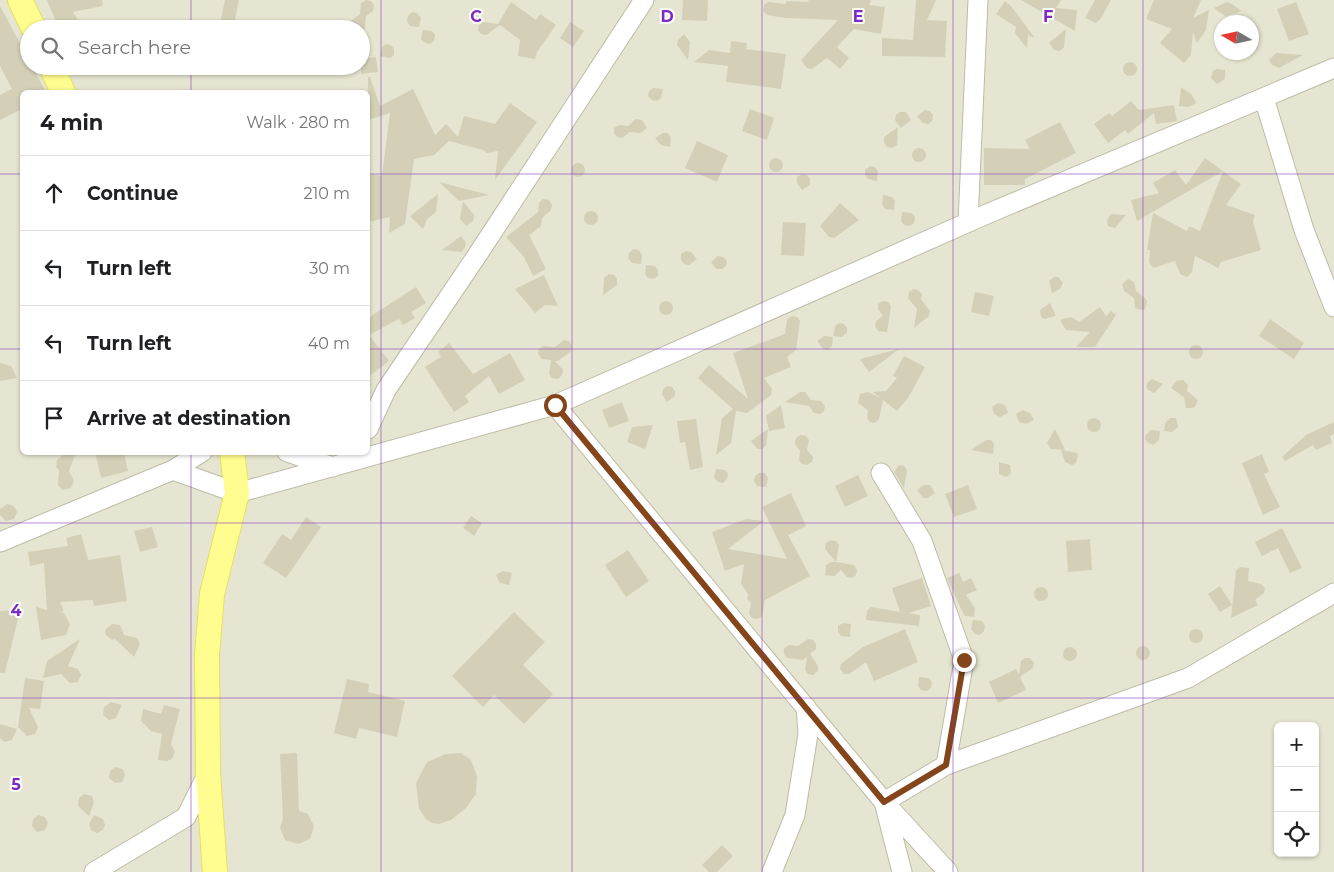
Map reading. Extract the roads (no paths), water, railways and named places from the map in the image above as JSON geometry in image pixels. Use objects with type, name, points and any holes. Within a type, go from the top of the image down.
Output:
[{"type":"main road","points":[[20,0],[30,20]]},
{"type":"main road","points":[[55,75],[62,90]]},
{"type":"main road","points":[[215,872],[208,773],[207,655],[212,594],[237,493],[232,455]]},
{"type":"street","points":[[370,425],[386,390],[478,254],[644,0]]},
{"type":"street","points":[[968,222],[978,0]]},
{"type":"street","points":[[370,454],[555,405],[968,222],[1334,68]]},
{"type":"street","points":[[1264,98],[1304,230],[1334,307]]},
{"type":"street","points":[[555,405],[884,802],[948,872]]},
{"type":"street","points":[[0,542],[172,470],[197,455]]},
{"type":"street","points":[[296,455],[333,467]]},
{"type":"street","points":[[172,470],[237,493],[333,467],[354,458]]},
{"type":"street","points":[[881,473],[922,541],[964,660],[946,765]]},
{"type":"street","points":[[884,802],[946,765],[1188,678],[1334,593]]},
{"type":"street","points":[[772,872],[795,815],[808,734],[806,707]]},
{"type":"street","points":[[94,872],[186,817],[208,773]]},
{"type":"street","points":[[884,802],[902,872]]}]
